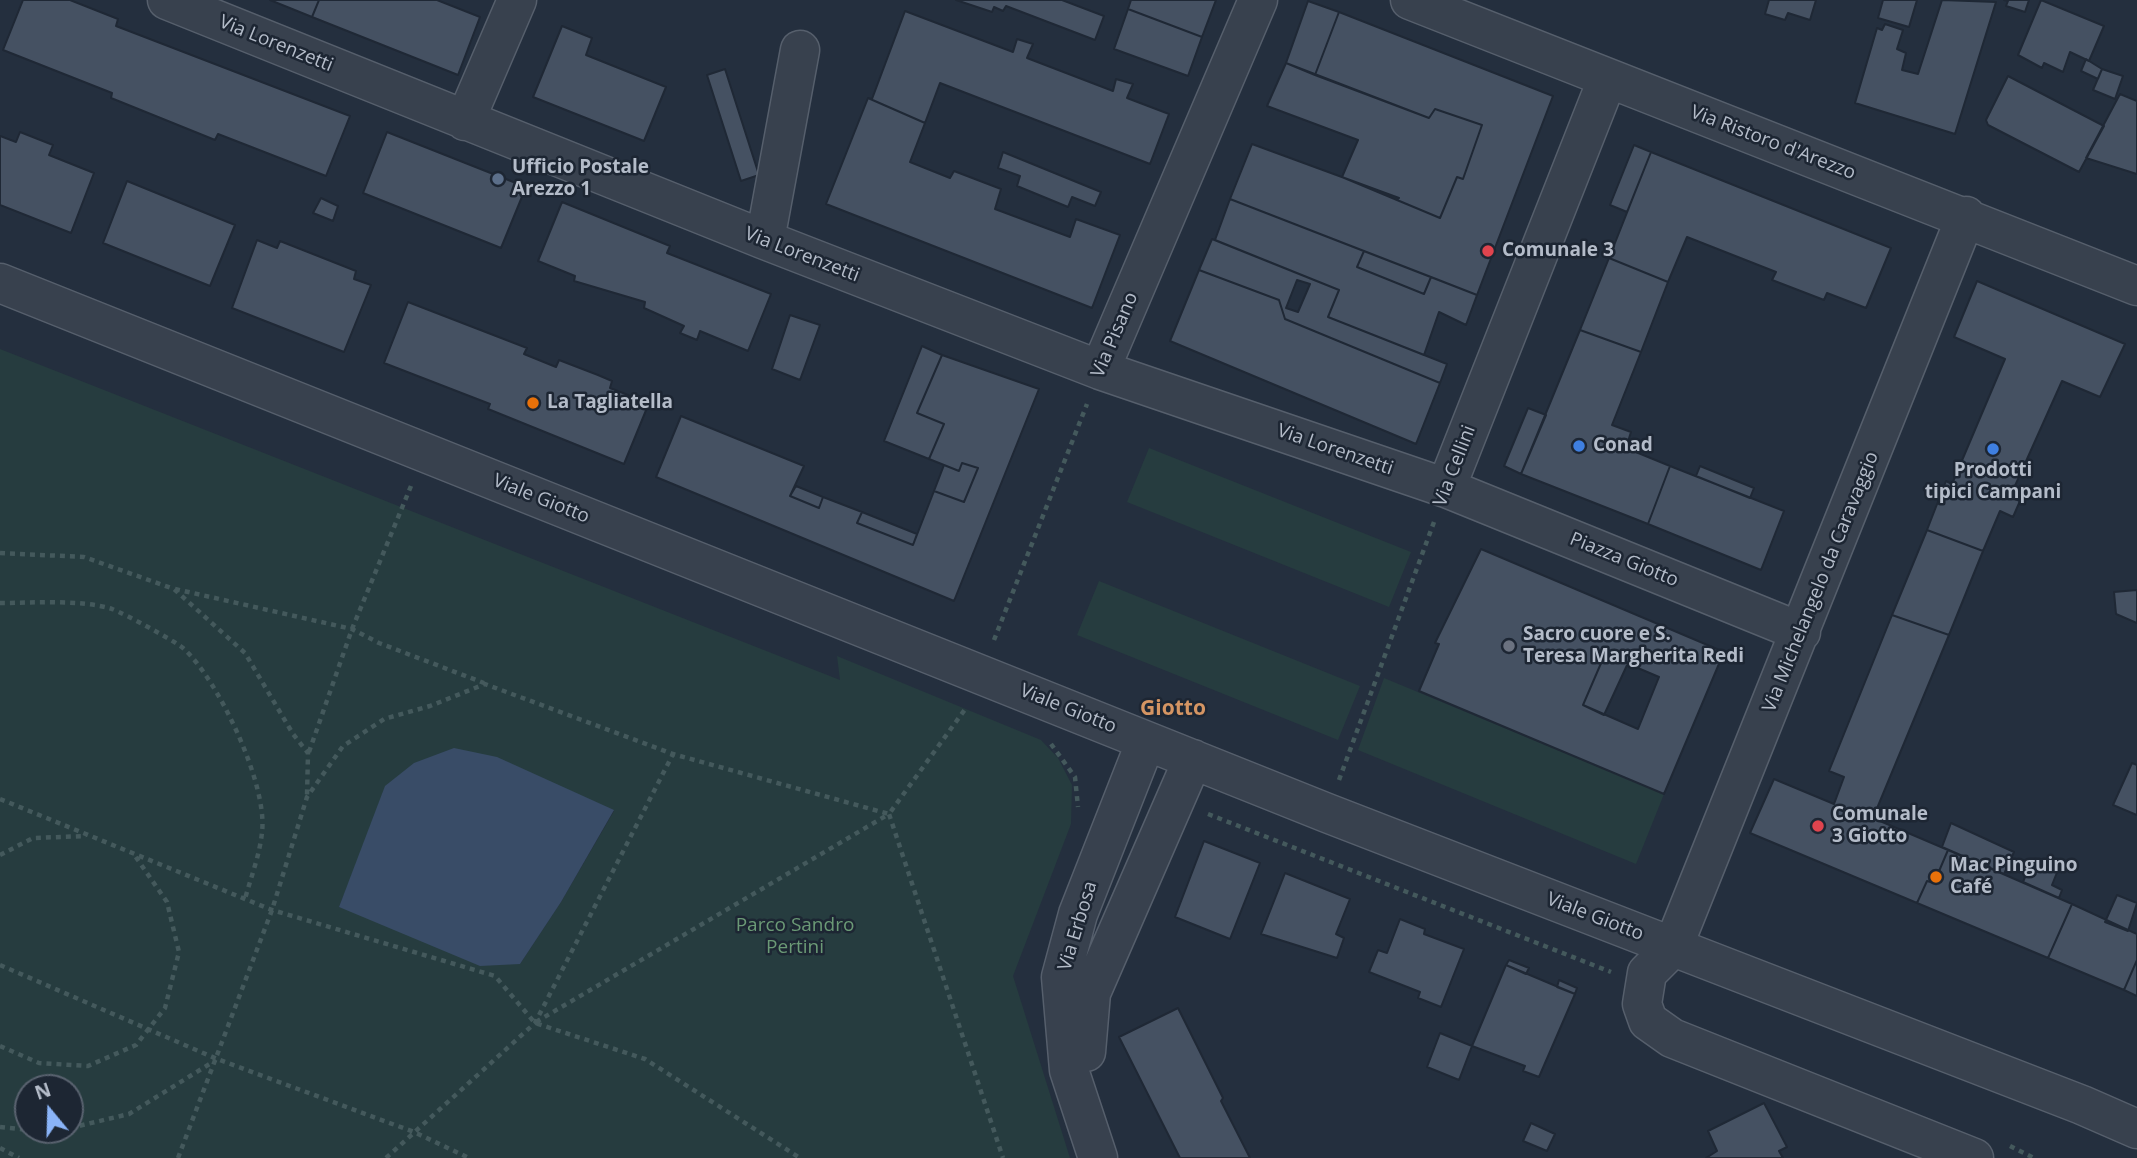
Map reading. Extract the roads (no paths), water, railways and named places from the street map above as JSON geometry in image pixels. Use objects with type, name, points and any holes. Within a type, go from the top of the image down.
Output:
[{"type":"street","name":"Via Lorenzetti","points":[[167,0],[765,240],[1100,370],[1446,488]]},
{"type":"street","points":[[465,121],[517,0]]},
{"type":"street","name":"Via Pisano","points":[[1100,370],[1258,0]]},
{"type":"street","name":"Via Ristoro d'Arezzo","points":[[1410,0],[1607,80],[1966,216],[2137,286]]},
{"type":"street","points":[[765,240],[800,50]]},
{"type":"street","name":"Via Cellini","points":[[1446,488],[1607,80]]},
{"type":"street","name":"Via Michelangelo da Caravaggio","points":[[1673,947],[1966,216]]},
{"type":"street","name":"Viale Giotto","points":[[0,283],[425,453],[974,689],[1146,741],[2082,1105],[2137,1129]]},
{"type":"street","name":"Piazza Giotto","points":[[1446,488],[1801,632]]},
{"type":"street","name":"Via Erbosa","points":[[1100,1158],[1069,1070],[1061,977],[1078,914],[1146,741]]},
{"type":"street","name":"Via Erbosa","points":[[1100,1158],[1085,1064],[1091,993],[1193,759]]},
{"type":"street","points":[[1673,947],[1647,973],[1642,1004],[1648,1021],[1672,1038],[1974,1158]]},
{"type":"water","points":[[454,748],[497,757],[614,810],[561,902],[520,964],[480,966],[339,907],[385,786],[414,763]]},
{"type":"place","name":"Ufficio Postale Arezzo 1","points":[[498,179]]},
{"type":"place","name":"Comunale 3","points":[[1488,251]]},
{"type":"place","name":"La Tagliatella","points":[[533,403]]},
{"type":"place","name":"Conad","points":[[1579,446]]},
{"type":"place","name":"Prodotti tipici Campani","points":[[1993,449]]},
{"type":"place","name":"Sacro cuore e S. Teresa Margherita Redi","points":[[1509,646]]},
{"type":"place","name":"Comunale 3 Giotto","points":[[1818,826]]},
{"type":"place","name":"Mac Pinguino Café","points":[[1936,877]]},
{"type":"district","name":"Giotto","points":[[1173,709]]},
{"type":"park label","name":"Parco Sandro Pertini","points":[[795,937]]}]
